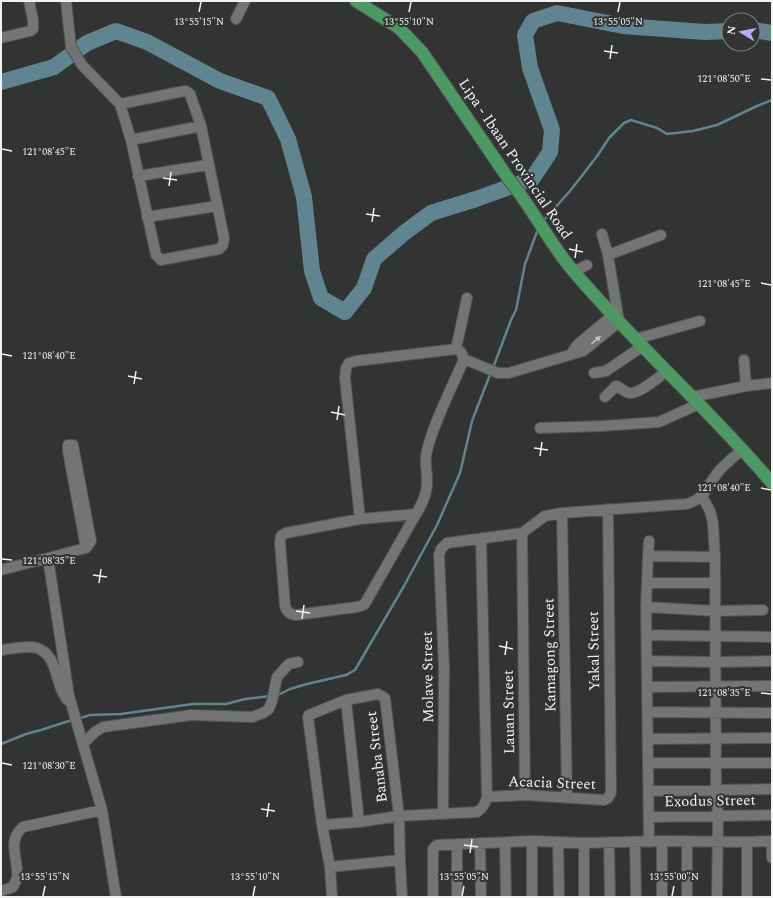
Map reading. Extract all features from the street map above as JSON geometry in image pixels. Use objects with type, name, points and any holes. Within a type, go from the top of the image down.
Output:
[{"type":"main road","name":"Lipa - Ibaan Provincial Road","points":[[356,1],[371,6],[400,28],[422,52],[510,181],[523,197],[546,234],[573,272],[743,449],[772,483]]},
{"type":"street","points":[[1,38],[33,29],[33,20],[29,1]]},
{"type":"street","points":[[66,1],[72,47],[82,65],[120,104],[131,140],[156,255],[161,260],[219,249],[223,245],[224,238],[201,126],[190,94],[186,91],[120,104]]},
{"type":"street","points":[[236,19],[245,1]]},
{"type":"street","points":[[131,140],[201,126]]},
{"type":"street","points":[[138,176],[208,165]]},
{"type":"street","points":[[147,217],[217,206]]},
{"type":"street","points":[[360,519],[345,378],[346,368],[350,362],[456,349],[461,352],[464,359],[491,370],[509,373],[583,351],[616,318],[608,255],[602,234]]},
{"type":"street","points":[[608,255],[661,235]]},
{"type":"street","points":[[573,272],[587,265]]},
{"type":"street","points":[[456,349],[467,298]]},
{"type":"street","points":[[594,373],[606,371],[640,343],[700,321]]},
{"type":"street","points":[[416,514],[360,519],[286,533],[281,536],[280,542],[285,606],[287,612],[291,615],[296,615],[364,605],[423,502],[428,479],[426,453],[431,436],[464,359]]},
{"type":"street","points":[[744,360],[746,386]]},
{"type":"street","points":[[605,397],[616,386],[619,386],[626,392],[632,394],[642,389],[667,371]]},
{"type":"street","points":[[540,428],[659,422],[695,400],[746,386],[772,383]]},
{"type":"street","points":[[322,824],[359,822],[400,816],[477,812],[482,808],[487,797],[481,539],[522,533],[545,516],[562,513],[686,504],[695,502],[702,496],[718,471],[743,449]]},
{"type":"street","points":[[1,570],[86,548],[78,491]]},
{"type":"street","points":[[702,496],[710,511],[713,523],[715,557],[714,635],[716,790],[718,815],[718,897]]},
{"type":"street","name":"Yakal Street","points":[[608,509],[611,792]]},
{"type":"street","name":"Kamagong Street","points":[[562,513],[567,797]]},
{"type":"street","name":"Lauan Street","points":[[522,533],[526,795]]},
{"type":"street","name":"Molave Street","points":[[443,813],[444,667],[439,555],[441,549],[446,544],[481,539]]},
{"type":"street","points":[[649,541],[646,607],[649,842]]},
{"type":"street","points":[[648,556],[715,557]]},
{"type":"street","points":[[48,558],[69,696],[78,728]]},
{"type":"street","points":[[647,583],[714,583]]},
{"type":"street","points":[[646,607],[715,611],[763,610]]},
{"type":"street","points":[[647,635],[772,637]]},
{"type":"street","points":[[1,650],[31,647],[46,652],[52,660],[62,691],[84,744],[102,810],[116,897]]},
{"type":"street","points":[[647,662],[772,661]]},
{"type":"street","points":[[84,744],[94,732],[103,727],[192,715],[252,717],[263,713],[269,709],[277,677],[289,664],[298,662]]},
{"type":"street","points":[[648,686],[772,686]]},
{"type":"street","name":"Banaba Street","points":[[346,700],[378,694],[385,698],[400,816],[402,897]]},
{"type":"street","points":[[332,897],[330,867],[322,824],[308,717],[309,715],[346,700],[359,822]]},
{"type":"street","points":[[648,712],[772,713]]},
{"type":"street","points":[[648,739],[772,738]]},
{"type":"street","points":[[649,763],[772,762]]},
{"type":"street","points":[[649,791],[772,789]]},
{"type":"street","name":"Acacia Street","points":[[487,797],[526,795],[604,800],[608,798],[611,792]]},
{"type":"street","points":[[1,891],[13,886],[17,878],[14,840],[17,832],[24,827],[102,810]]},
{"type":"street","name":"Exodus Street","points":[[649,817],[772,815]]},
{"type":"street","points":[[433,897],[433,849],[437,845],[532,841],[747,842],[772,840],[772,858]]},
{"type":"street","points":[[532,841],[532,897]]},
{"type":"street","points":[[662,841],[662,897]]},
{"type":"street","points":[[687,841],[687,897]]},
{"type":"street","points":[[558,842],[559,897]]},
{"type":"street","points":[[584,842],[584,897]]},
{"type":"street","points":[[609,842],[610,897]]},
{"type":"street","points":[[635,842],[636,897]]},
{"type":"street","points":[[747,842],[747,897]]},
{"type":"street","points":[[480,843],[481,897]]},
{"type":"street","points":[[505,843],[506,897]]},
{"type":"street","points":[[457,844],[457,897]]},
{"type":"street","points":[[330,867],[400,860]]},
{"type":"waterway","points":[[1,82],[54,67],[87,43],[116,31],[147,42],[220,81],[268,98],[288,139],[304,197],[312,271],[321,298],[345,312],[364,288],[374,259],[404,233],[431,213],[532,179],[550,152],[552,130],[530,68],[525,35],[533,21],[557,13],[623,26],[705,32],[721,31]]},
{"type":"waterway","points":[[761,31],[772,33]]},
{"type":"waterway","points":[[543,221],[570,191],[598,155],[609,138],[624,123],[631,120],[657,128],[667,134],[693,131],[717,125],[772,100]]},
{"type":"waterway","points":[[493,368],[516,310],[525,264],[538,229]]},
{"type":"waterway","points":[[276,696],[290,689],[346,675],[355,670],[404,586],[437,525],[460,473],[472,421],[491,372]]},
{"type":"waterway","points":[[77,719],[90,715],[121,714],[193,704],[226,704],[245,699],[270,696]]},
{"type":"waterway","points":[[1,744],[26,734],[72,720]]}]
